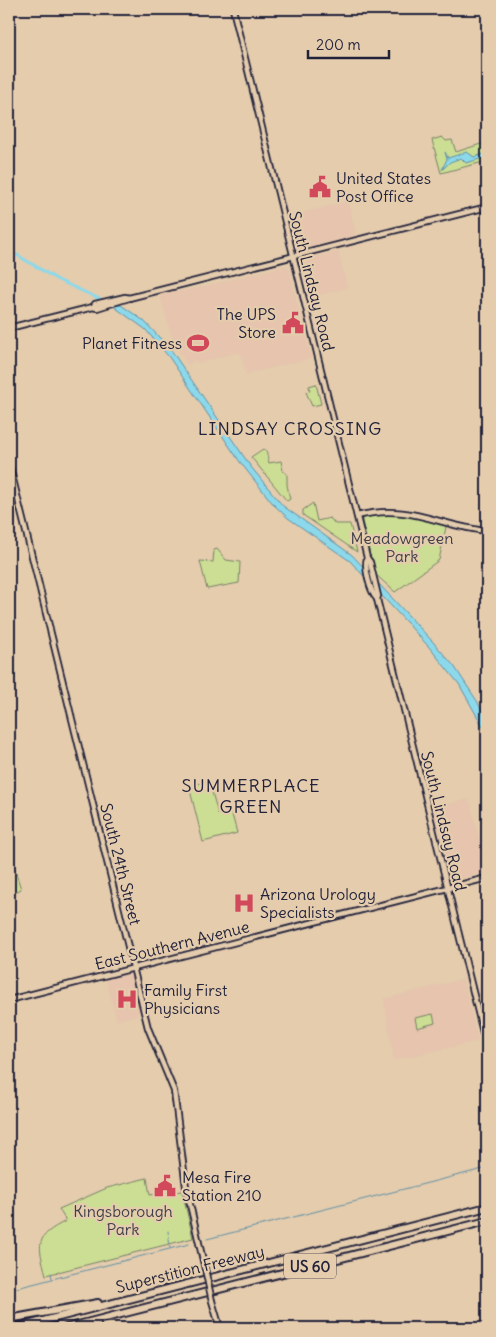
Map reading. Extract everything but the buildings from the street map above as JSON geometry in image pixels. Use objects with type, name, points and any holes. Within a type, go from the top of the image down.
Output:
[{"type":"highway","name":"Superstition Freeway","points":[[16,1328],[487,1208]]},
{"type":"highway","name":"Superstition Freeway","points":[[66,1328],[487,1221]]},
{"type":"highway","points":[[9,1319],[144,1296]]},
{"type":"highway","points":[[85,1328],[107,1318]]},
{"type":"main road","name":"South Lindsay Road","points":[[233,9],[367,558],[377,592],[377,599]]},
{"type":"main road","points":[[93,307],[100,303],[129,298],[487,207]]},
{"type":"main road","points":[[9,328],[93,307],[106,306],[129,298]]},
{"type":"main road","name":"South 24th Street","points":[[9,463],[148,1028],[174,1091],[186,1187],[220,1328]]},
{"type":"main road","points":[[357,516],[383,511],[404,511],[487,531]]},
{"type":"main road","name":"South Lindsay Road","points":[[367,558],[367,567],[377,599],[487,1049]]},
{"type":"main road","name":"East Southern Avenue","points":[[9,1000],[487,878]]},
{"type":"shaded area","points":[[348,201],[356,236],[296,250],[287,217]]},
{"type":"shaded area","points":[[338,251],[347,288],[310,297],[302,261]]},
{"type":"shaded area","points":[[285,266],[290,269],[312,358],[246,374],[241,354],[238,352],[198,363],[195,360],[188,365],[174,344],[160,294],[194,289]]},
{"type":"shaded area","points":[[469,799],[487,872],[452,882],[449,879],[443,845],[432,808]]},
{"type":"shaded area","points":[[128,973],[132,975],[141,1014],[117,1020],[106,979]]},
{"type":"shaded area","points":[[463,979],[478,1041],[394,1060],[384,999]]},
{"type":"green space","points":[[442,137],[446,141],[452,140],[456,152],[487,142],[487,161],[441,173],[432,140]]},
{"type":"green space","points":[[316,384],[321,404],[312,406],[306,392],[310,391],[309,386]]},
{"type":"green space","points":[[263,449],[266,451],[269,463],[281,461],[283,471],[287,474],[290,499],[287,501],[251,457]]},
{"type":"green space","points":[[313,503],[317,521],[330,518],[335,524],[350,524],[357,552],[303,515],[303,510]]},
{"type":"green space","name":"Meadowgreen Park","points":[[404,514],[445,524],[446,527],[439,560],[395,592],[374,573],[362,521],[365,516]]},
{"type":"green space","points":[[217,549],[226,560],[240,562],[239,583],[207,589],[200,561],[213,562],[214,550]]},
{"type":"green space","points":[[209,781],[218,814],[231,811],[237,833],[203,842],[189,786]]},
{"type":"green space","points":[[9,852],[21,889],[14,893],[9,886]]},
{"type":"green space","points":[[433,1014],[435,1023],[417,1028],[415,1018]]},
{"type":"green space","name":"Kingsborough Park","points":[[147,1178],[150,1195],[182,1191],[193,1238],[46,1275],[41,1256],[41,1242],[48,1232],[66,1221],[59,1209],[107,1188]]},
{"type":"water","points":[[487,146],[487,157],[466,163],[461,158],[450,162],[442,170],[447,159],[445,152],[448,158],[467,152],[474,157],[484,154]]},
{"type":"water","points":[[121,305],[144,321],[171,350],[251,467],[283,506],[352,555],[454,666],[477,701],[487,721],[487,734],[459,684],[429,647],[350,561],[288,518],[274,505],[240,462],[169,357],[145,329],[113,306]]},
{"type":"waterway","points":[[9,250],[58,280],[102,300]]},
{"type":"waterway","points":[[207,1239],[487,1168]]},
{"type":"waterway","points":[[168,1231],[170,1248]]},
{"type":"waterway","points":[[9,1290],[189,1244]]},
{"type":"waterway","points":[[51,1273],[52,1278]]},
{"type":"place","name":"United States Post Office","points":[[320,187]]},
{"type":"place","name":"The UPS Store","points":[[293,323]]},
{"type":"place","name":"Planet Fitness","points":[[198,343]]},
{"type":"place","name":"Arizona Urology Specialists","points":[[244,903]]},
{"type":"place","name":"Family First Physicians","points":[[127,999]]},
{"type":"place","name":"Mesa Fire Station 210","points":[[165,1186]]},
{"type":"district","name":"LINDSAY CROSSING","points":[[290,428]]},
{"type":"district","name":"SUMMERPLACE GREEN","points":[[251,795]]}]
